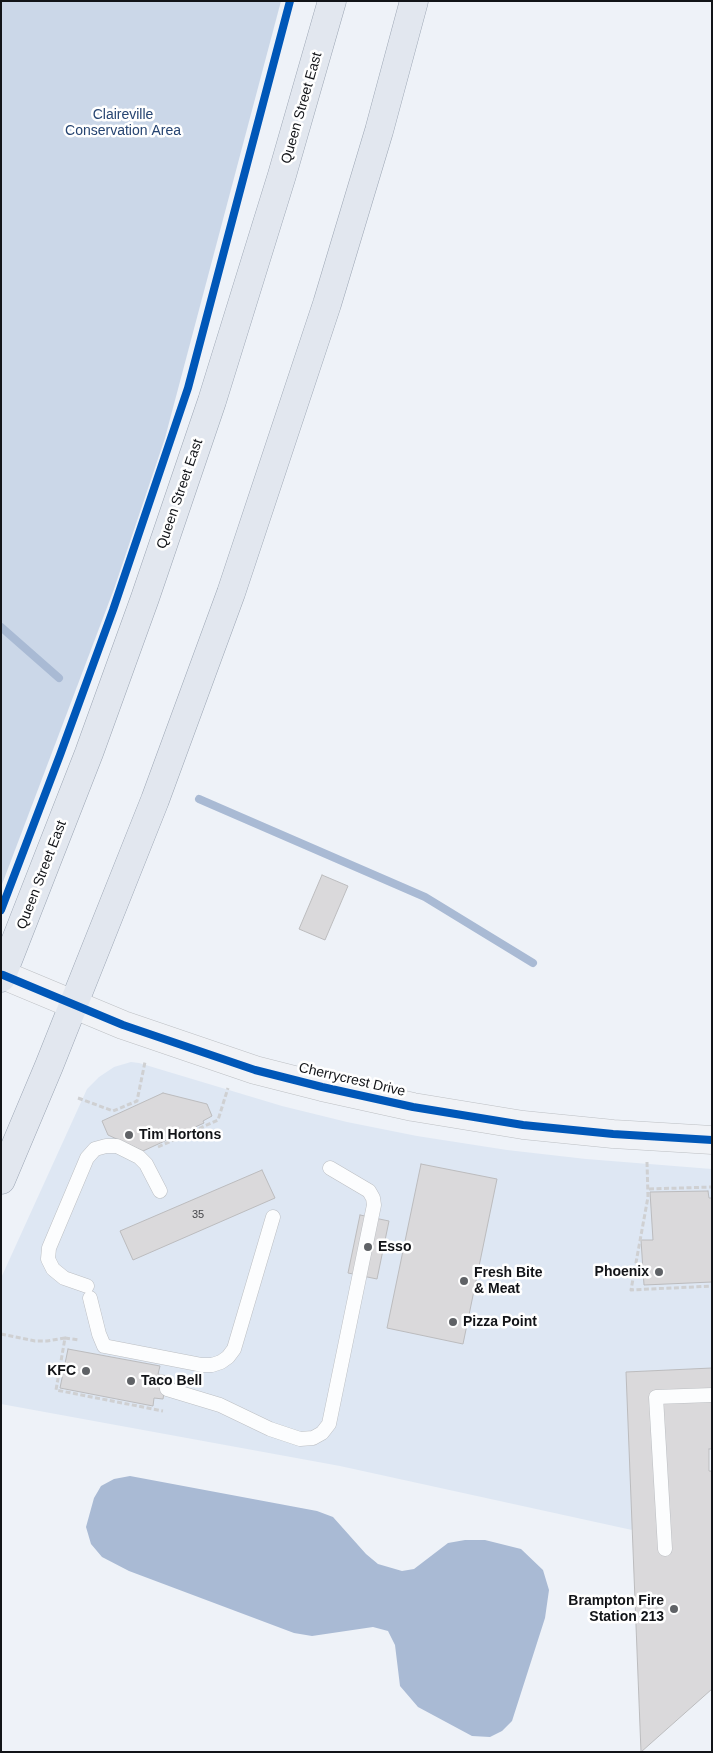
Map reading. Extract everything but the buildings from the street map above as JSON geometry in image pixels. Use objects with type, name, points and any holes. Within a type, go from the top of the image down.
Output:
[{"type":"main road","name":"Queen Street East","points":[[2,976],[89,753],[145,598],[209,411],[282,175],[332,1]]},
{"type":"main road","points":[[1,1180],[74,1004],[155,800],[231,592],[327,304],[379,131],[414,1]]},
{"type":"street","name":"Cherrycrest Drive","points":[[2,976],[123,1025],[256,1070],[322,1087],[404,1105],[523,1125],[612,1134],[712,1140]]},
{"type":"lane","points":[[160,1191],[146,1164],[139,1157],[117,1146],[95,1149],[87,1158],[49,1248],[48,1259],[53,1268],[64,1278],[88,1292],[104,1346],[202,1365],[212,1365],[228,1357],[234,1349],[273,1217]]},
{"type":"lane","points":[[167,1389],[220,1405],[270,1429],[300,1439],[318,1436],[329,1424],[374,1206],[373,1198],[369,1191],[330,1168]]},
{"type":"lane","points":[[665,1549],[656,1397],[712,1395]]},
{"type":"path","points":[[78,1098],[113,1111],[137,1101],[145,1062]]},
{"type":"path","points":[[149,1150],[218,1120],[228,1088]]},
{"type":"path","points":[[647,1161],[649,1189],[631,1290],[712,1286]]},
{"type":"path","points":[[649,1189],[712,1187]]},
{"type":"path","points":[[1,1334],[35,1341],[47,1342],[66,1338],[85,1341]]},
{"type":"path","points":[[66,1338],[56,1390],[171,1412]]},
{"type":"shaded area","points":[[131,1062],[282,1106],[347,1122],[417,1136],[507,1150],[586,1159],[712,1169],[712,1368],[632,1530],[340,1466],[1,1404],[1,1278],[87,1089],[99,1077],[114,1067]]},
{"type":"shaded area","points":[[130,1476],[317,1511],[333,1517],[366,1554],[378,1564],[402,1571],[414,1569],[448,1543],[465,1540],[485,1540],[521,1549],[543,1570],[549,1590],[545,1618],[512,1721],[502,1731],[490,1737],[472,1736],[418,1707],[400,1686],[395,1645],[388,1631],[373,1627],[312,1636],[294,1633],[129,1571],[102,1557],[91,1544],[86,1527],[94,1498],[101,1486],[114,1479]]},
{"type":"green space","name":"Claireville Conservation Area","points":[[1,1],[281,1],[165,438],[114,589],[1,887]]},
{"type":"waterway","points":[[1,627],[59,678]]},
{"type":"waterway","points":[[199,799],[425,897],[533,963]]},
{"type":"cycle path","points":[[1,910],[113,610],[188,388],[290,1]]},
{"type":"cycle path","points":[[3,975],[123,1025],[255,1070],[322,1087],[413,1107],[523,1125],[613,1134],[712,1140]]},
{"type":"place","name":"Tim Hortons","points":[[129,1135]]},
{"type":"place","name":"Esso","points":[[368,1247]]},
{"type":"place","name":"Phoenix","points":[[659,1272]]},
{"type":"place","name":"Fresh Bite & Meat","points":[[464,1281]]},
{"type":"place","name":"Pizza Point","points":[[453,1322]]},
{"type":"place","name":"KFC","points":[[86,1371]]},
{"type":"place","name":"Taco Bell","points":[[131,1381]]},
{"type":"place","name":"Brampton Fire Station 213","points":[[674,1609]]}]
